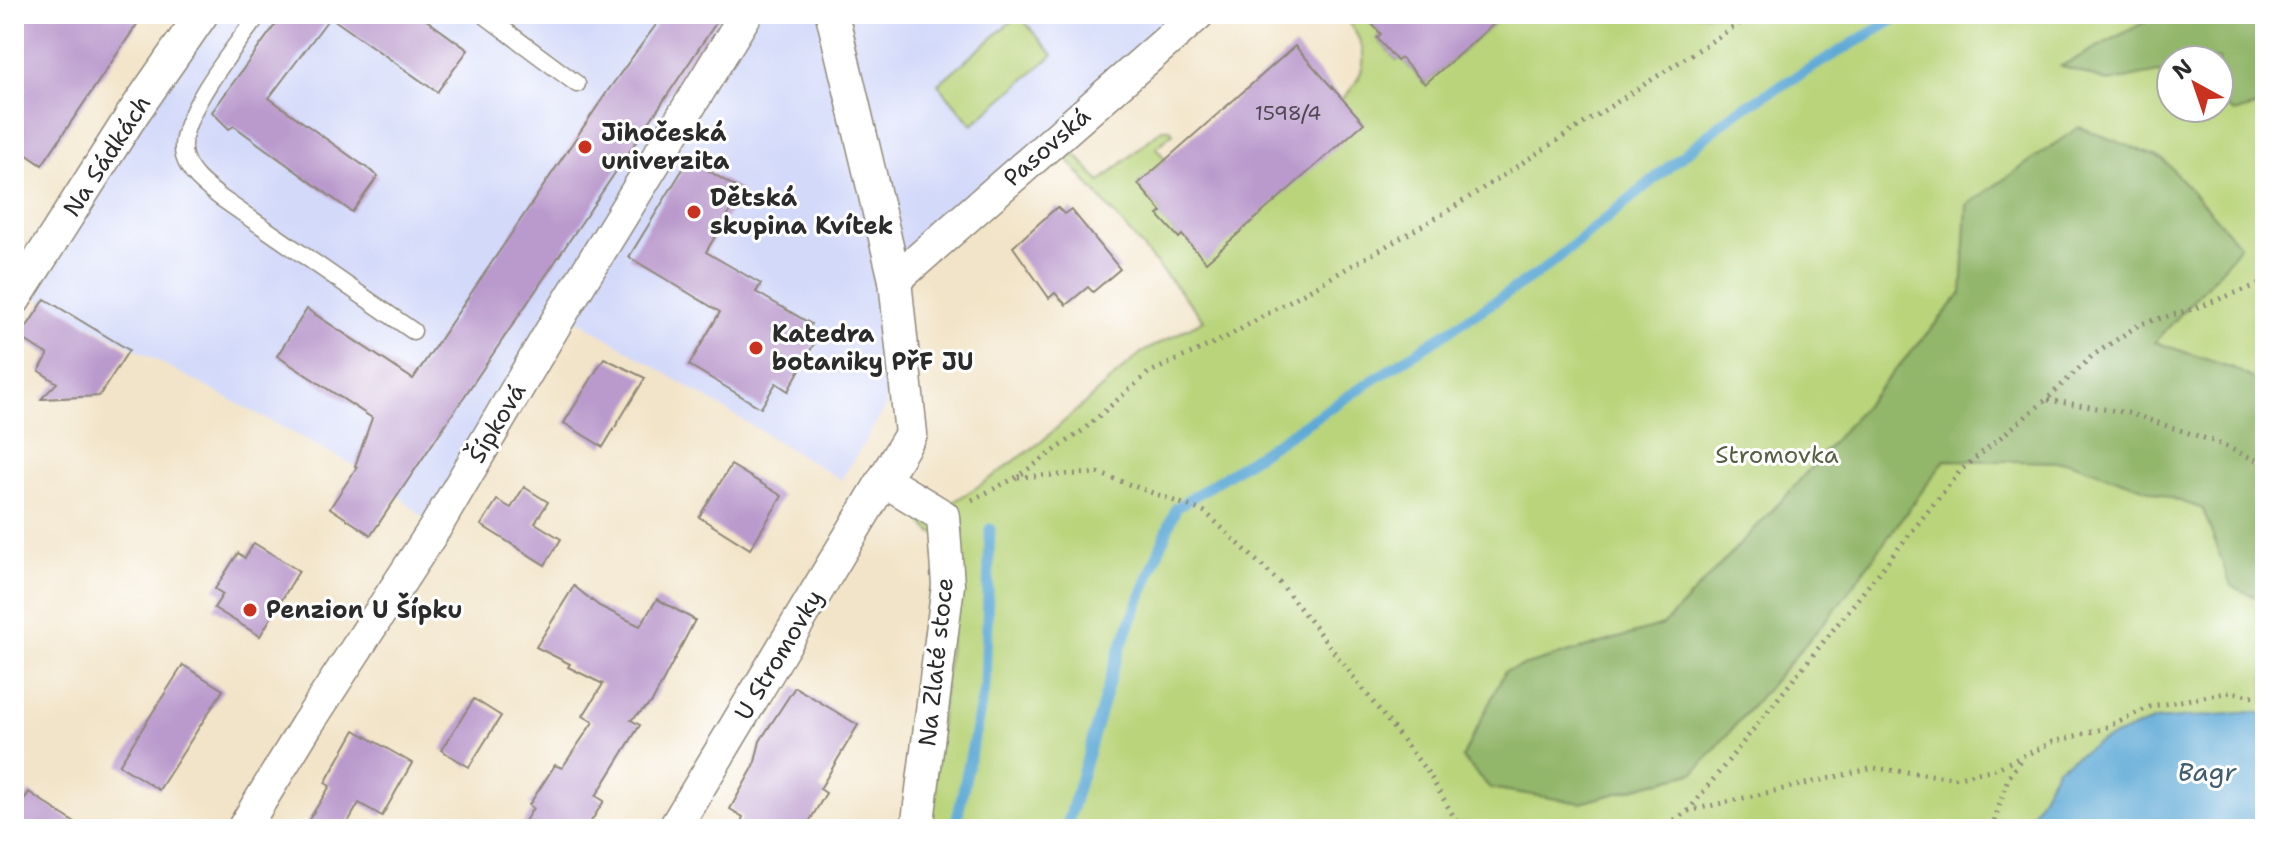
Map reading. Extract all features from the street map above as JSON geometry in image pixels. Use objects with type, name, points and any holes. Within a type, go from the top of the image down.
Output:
[{"type":"street","name":"Na Sádkách","points":[[14,300],[132,115],[202,14]]},
{"type":"street","name":"Šípková","points":[[243,829],[435,528],[563,311],[746,14]]},
{"type":"street","points":[[832,14],[895,280],[911,434],[885,481],[943,516]]},
{"type":"street","name":"Pasovská","points":[[895,280],[1198,14]]},
{"type":"street","name":"U Stromovky","points":[[674,829],[885,481]]},
{"type":"street","name":"Na Zlaté stoce","points":[[917,829],[948,585],[943,516]]},
{"type":"lane","points":[[259,14],[200,96],[187,128],[183,155],[196,177],[221,198],[413,331]]},
{"type":"lane","points":[[483,14],[577,84]]},
{"type":"path","points":[[943,516],[1017,477],[1082,431],[1148,373],[1225,338],[1446,212],[1754,14]]},
{"type":"path","points":[[1661,829],[1688,811],[1961,470],[2047,399],[2092,356],[2140,324],[2190,310],[2265,282]]},
{"type":"path","points":[[2047,399],[2128,413],[2213,441],[2265,464]]},
{"type":"path","points":[[1017,477],[1098,473],[1205,512],[1281,584],[1429,774],[1461,829]]},
{"type":"path","points":[[1688,811],[1874,768],[1954,778],[1995,769],[2053,742],[2102,729],[2152,706],[2231,692],[2265,698]]},
{"type":"path","points":[[1992,829],[2008,778],[2023,756]]},
{"type":"shaded area","name":"Jihočeská univerzita","points":[[217,14],[1198,14],[895,280],[886,407],[841,480],[563,311],[435,528],[398,495],[355,466],[22,289]]},
{"type":"green space","name":"Stromovka","points":[[1342,14],[1363,14],[1381,34],[1377,38],[1397,61],[1401,58],[1425,84],[1505,14],[2265,14],[2265,829],[928,829],[963,528],[933,533],[921,522],[1041,442],[1141,353],[1204,320],[1067,159],[1077,156],[1100,182],[1162,129],[1170,129],[1173,133],[1156,148],[1166,160],[1138,184],[1179,238],[1352,88],[1362,67],[1362,46]]},
{"type":"green space","points":[[2160,14],[2265,14],[2265,104],[2235,112],[2235,44],[2155,44],[2155,73],[2109,82],[2061,66]]},
{"type":"green space","points":[[1019,15],[1053,55],[972,125],[938,84]]},
{"type":"green space","points":[[2079,127],[2163,159],[2240,245],[2155,342],[2235,369],[2265,386],[2265,601],[2231,586],[2203,509],[2069,462],[1945,460],[1834,611],[1695,772],[1581,803],[1490,788],[1462,758],[1505,671],[1663,625],[1786,496],[1962,293],[1967,205]]},
{"type":"water","name":"Bagr","points":[[2252,712],[2265,714],[2265,829],[2024,829],[2057,768],[2099,742],[2155,720]]},
{"type":"building","points":[[14,14],[144,14],[42,165],[14,146]]},
{"type":"building","points":[[283,14],[418,14],[468,50],[437,92],[330,17],[269,98],[378,176],[352,212],[234,126],[229,129],[212,112]]},
{"type":"building","points":[[664,14],[722,14],[371,535],[330,508],[357,467],[372,418],[277,356],[307,309],[413,379],[609,89]]},
{"type":"building","points":[[1363,14],[1505,14],[1425,84],[1401,58],[1397,61],[1377,38],[1381,34]]},
{"type":"building","points":[[1295,46],[1364,123],[1206,262],[1182,235],[1179,238],[1158,215],[1162,212],[1138,184]]},
{"type":"building","points":[[689,159],[742,191],[706,252],[761,284],[756,292],[811,324],[806,334],[816,340],[788,391],[776,383],[761,408],[689,365],[720,312],[629,257]]},
{"type":"building","points":[[1057,207],[1064,214],[1071,209],[1120,269],[1093,292],[1088,287],[1066,305],[1055,293],[1049,298],[1013,247]]},
{"type":"building","points":[[45,299],[129,350],[99,396],[41,399],[57,383],[39,371],[48,355],[20,337]]},
{"type":"building","points":[[604,358],[645,378],[603,447],[564,423]]},
{"type":"building","points":[[731,465],[782,496],[750,549],[699,517]]},
{"type":"building","points":[[524,487],[548,502],[535,523],[561,539],[545,565],[481,525],[497,500],[511,508]]},
{"type":"building","points":[[254,543],[299,571],[260,636],[214,608],[223,594],[215,589],[238,553],[245,558]]},
{"type":"building","points":[[574,586],[599,606],[640,626],[657,599],[695,620],[652,702],[631,720],[640,725],[596,796],[604,801],[586,829],[520,829],[533,808],[529,805],[555,765],[562,768],[593,722],[583,716],[603,684],[536,647]]},
{"type":"building","points":[[183,665],[223,690],[159,790],[119,765]]},
{"type":"building","points":[[795,687],[858,725],[820,789],[826,793],[805,829],[738,829],[743,817],[730,809],[754,766],[760,741]]},
{"type":"building","points":[[474,699],[501,716],[469,767],[441,750]]},
{"type":"building","points":[[355,730],[412,763],[382,816],[359,803],[344,829],[303,829],[330,786],[325,783]]},
{"type":"building","points":[[29,792],[84,829],[14,829],[14,816]]},
{"type":"waterway","points":[[1066,829],[1116,659],[1176,508],[1543,270],[1736,112],[1903,14]]},
{"type":"waterway","points":[[955,829],[985,685],[990,529]]},
{"type":"place","name":"Jihočeská univerzita","points":[[585,147]]},
{"type":"place","name":"Dětská skupina Kvítek","points":[[694,212]]},
{"type":"place","name":"Katedra botaniky PřF JU","points":[[756,348]]},
{"type":"place","name":"Penzion U Šípku","points":[[250,610]]}]
